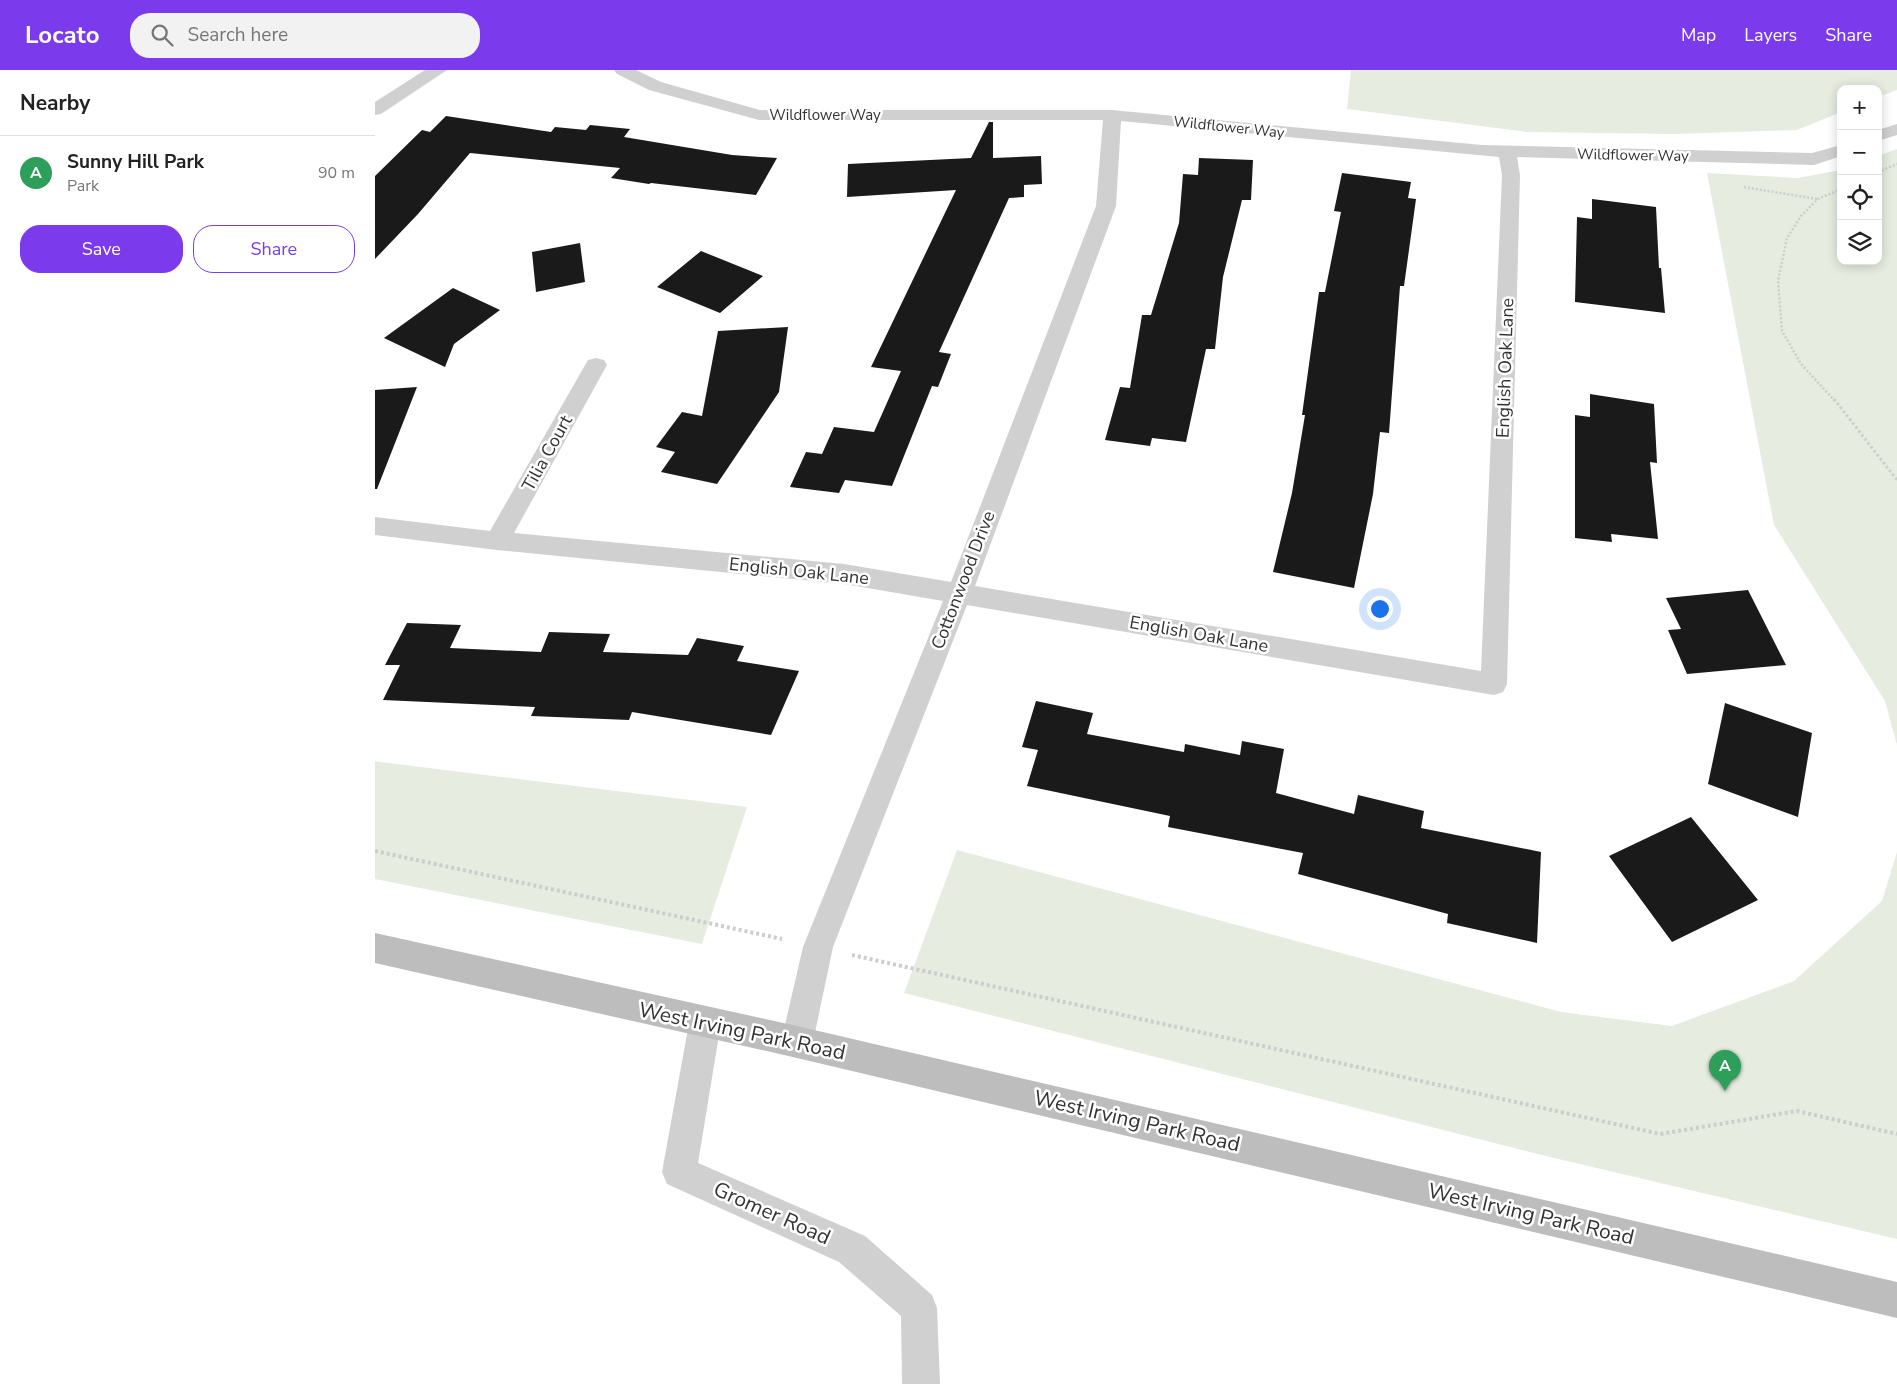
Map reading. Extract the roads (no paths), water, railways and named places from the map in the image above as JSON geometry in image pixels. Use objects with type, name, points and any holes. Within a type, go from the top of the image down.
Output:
[{"type":"main road","name":"West Irving Park Road","points":[[375,948],[797,1042],[1897,1300]]},
{"type":"street","points":[[375,110],[420,79],[438,70]]},
{"type":"street","name":"Wildflower Way","points":[[623,70],[655,86],[759,115],[1112,115],[1482,151],[1814,159],[1837,151]]},
{"type":"street","name":"Cottonwood Drive","points":[[797,1042],[818,947],[959,594],[1106,206],[1112,115]]},
{"type":"street","points":[[1882,135],[1897,129]]},
{"type":"street","name":"English Oak Lane","points":[[375,526],[497,541],[844,574],[1494,684],[1511,175],[1507,152]]},
{"type":"street","name":"Tilia Court","points":[[497,541],[596,365]]},
{"type":"street","name":"Gromer Road","points":[[705,1023],[679,1172],[852,1249],[919,1308],[921,1384]]},
{"type":"place","name":"Sunny Hill Park","points":[[1725,1091]]}]
